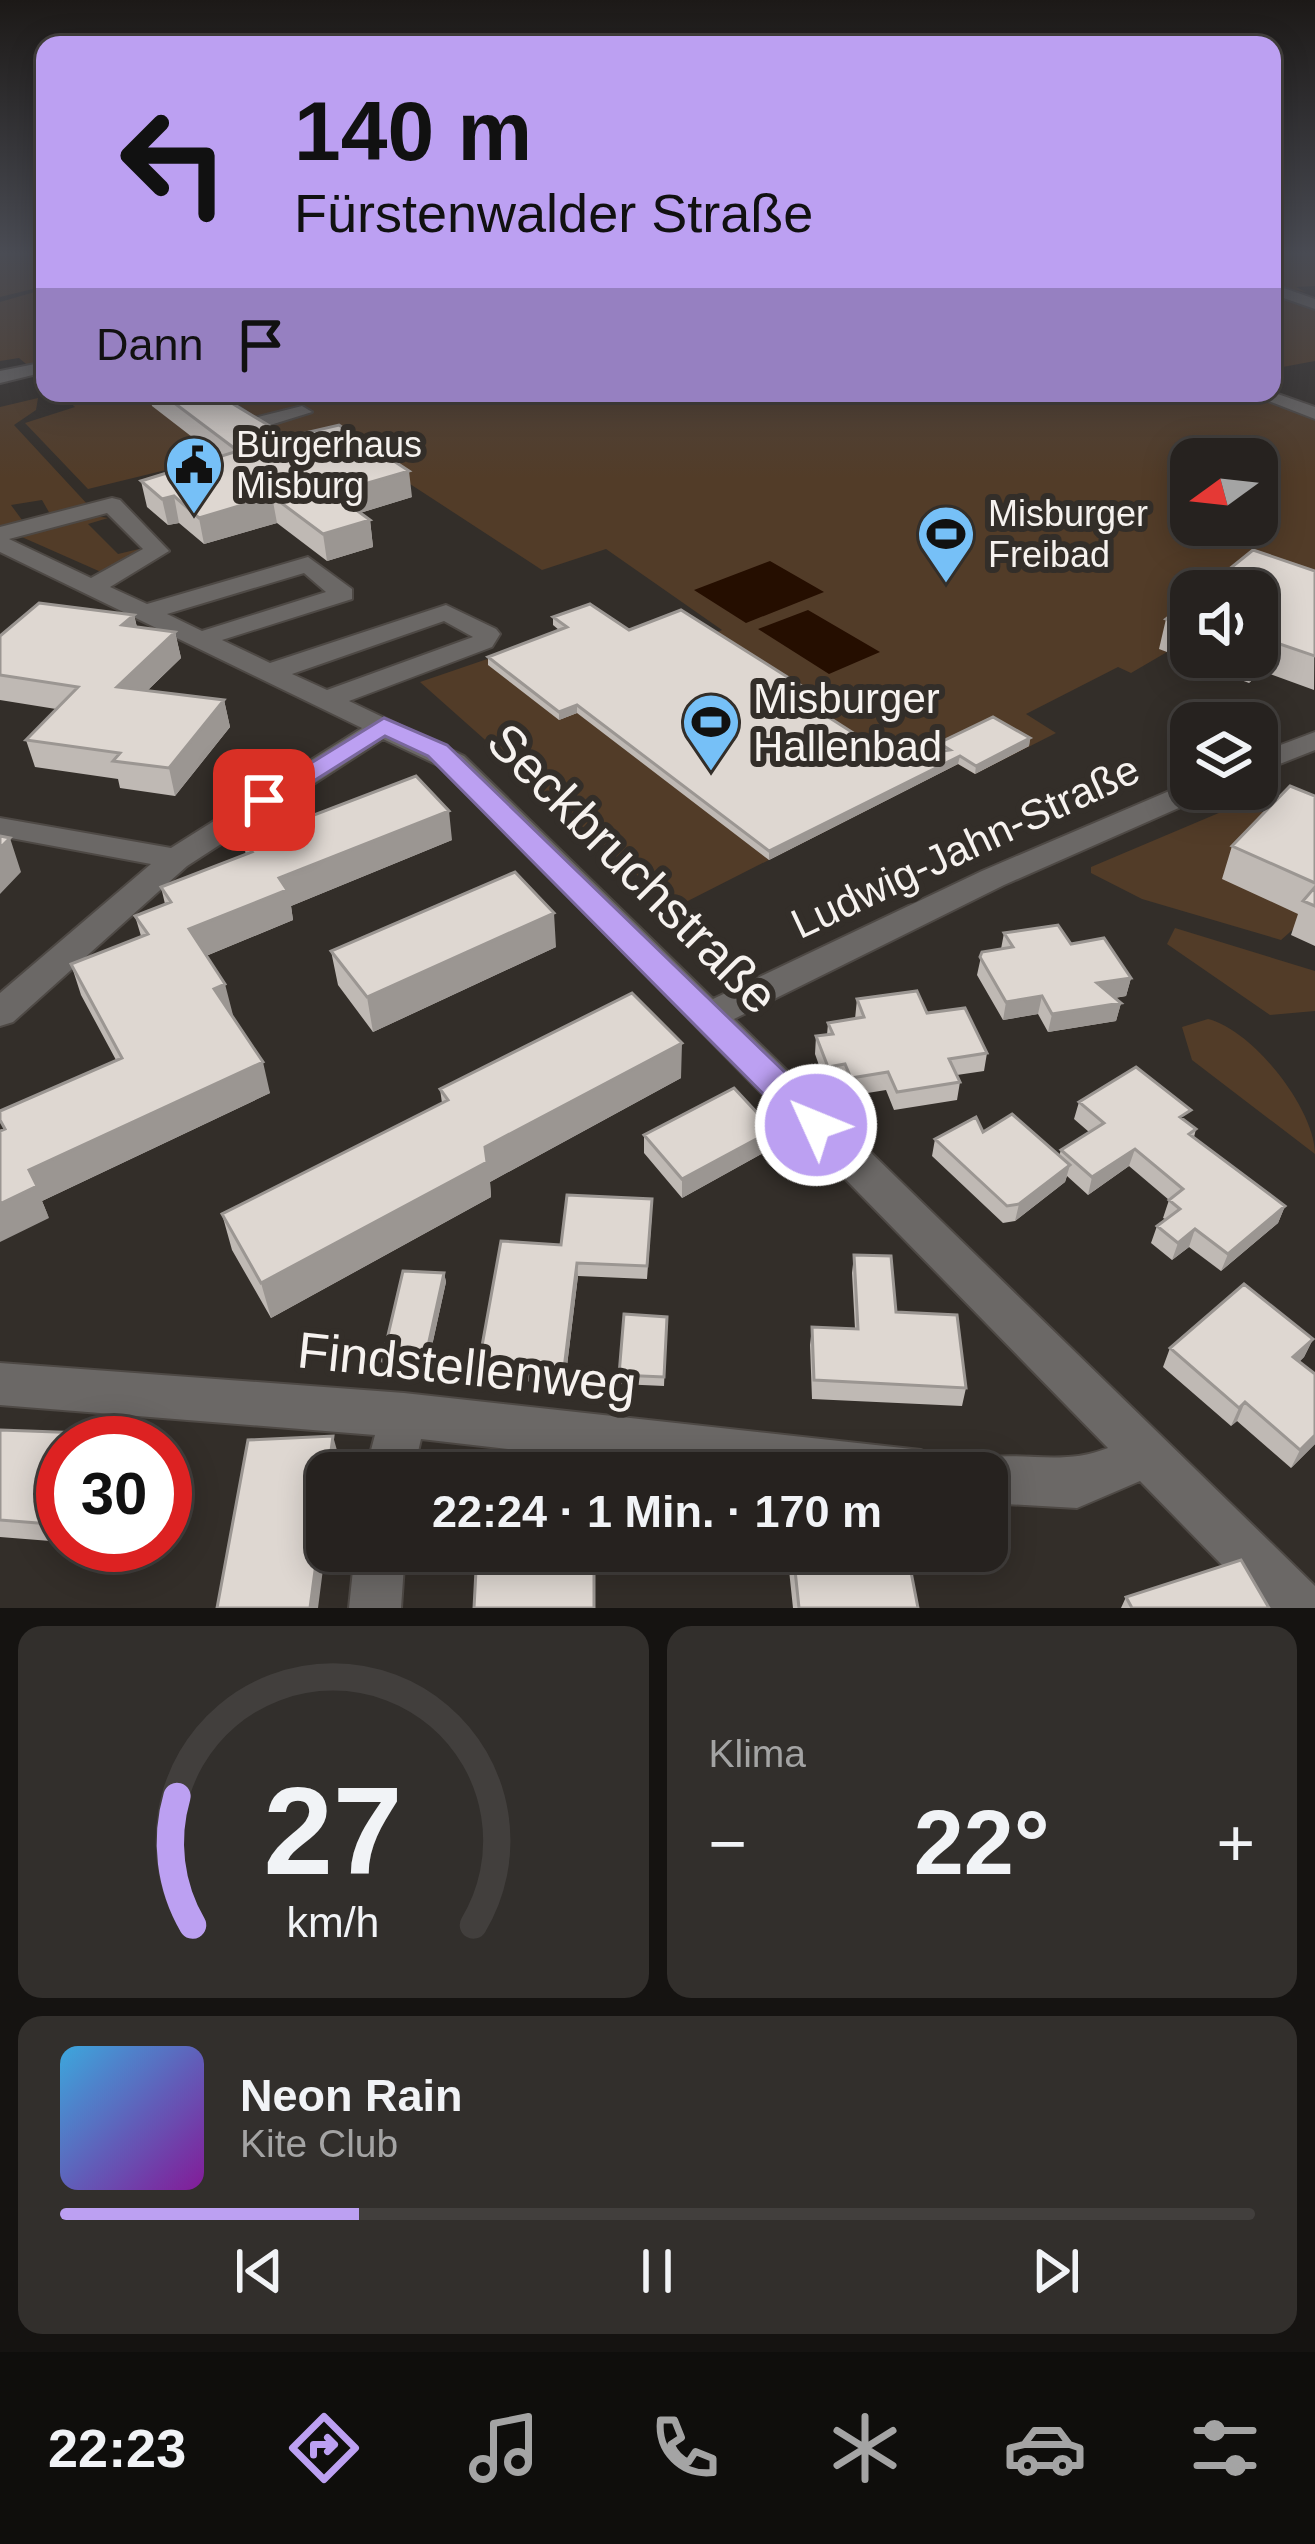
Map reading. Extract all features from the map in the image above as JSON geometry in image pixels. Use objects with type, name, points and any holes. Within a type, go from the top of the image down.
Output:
[{"type":"street","points":[[0,377],[36,370]]},
{"type":"street","points":[[1281,401],[1315,413]]},
{"type":"street","points":[[220,402],[251,425],[302,412]]},
{"type":"street","points":[[0,534],[141,497]]},
{"type":"street","points":[[92,587],[157,551],[112,505]]},
{"type":"street","name":"Seckbruchstraße","points":[[0,543],[454,762],[1300,1608]]},
{"type":"street","points":[[146,613],[308,564],[343,594],[201,639]]},
{"type":"street","points":[[271,672],[446,612],[487,634],[483,642],[328,699]]},
{"type":"street","points":[[0,1013],[176,859],[384,726]]},
{"type":"street","points":[[1278,755],[1315,740]]},
{"type":"street","name":"Ludwig-Jahn-Straße","points":[[706,1017],[993,878],[1170,801]]},
{"type":"street","points":[[0,827],[176,859]]},
{"type":"street","name":"Findstellenweg","points":[[0,1384],[404,1415],[734,1452]]},
{"type":"street","points":[[394,1452],[404,1415]]},
{"type":"street","points":[[1008,1481],[1077,1484],[1144,1456]]},
{"type":"street","points":[[375,1608],[378,1572]]},
{"type":"shaded area","points":[[0,327],[36,327],[36,372],[19,358],[0,361]]},
{"type":"shaded area","points":[[1281,327],[1315,327],[1315,361],[1281,367]]},
{"type":"shaded area","points":[[36,398],[36,410],[14,425],[89,506],[50,514],[42,500],[11,505],[22,520],[0,527],[0,407]]},
{"type":"shaded area","points":[[70,402],[1277,402],[1315,415],[1315,603],[1278,590],[1278,570],[1170,570],[1170,641],[1160,649],[1167,652],[1131,673],[1118,667],[1026,714],[1056,733],[975,774],[958,764],[674,908],[420,682],[514,650],[617,674],[722,630],[606,549],[542,570],[344,441],[229,472],[211,459],[88,489],[25,423],[75,407]]},
{"type":"shaded area","points":[[88,515],[108,518],[88,524],[118,554],[139,549],[136,557],[101,572],[15,534]]},
{"type":"shaded area","points":[[770,561],[824,592],[746,623],[694,590]]},
{"type":"shaded area","points":[[808,610],[880,652],[829,674],[758,629]]},
{"type":"shaded area","points":[[1226,810],[1257,810],[1280,818],[1306,918],[1281,940],[1142,899],[1091,873],[1091,867]]},
{"type":"shaded area","points":[[1175,928],[1315,971],[1315,1011],[1270,1015],[1167,944]]},
{"type":"shaded area","points":[[1208,1019],[1244,1038],[1278,1074],[1305,1115],[1315,1154],[1192,1060],[1182,1027]]},
{"type":"building","points":[[173,402],[230,402],[288,437],[339,425],[409,471],[333,493],[370,520],[323,534],[272,496],[199,518],[174,496],[162,499],[141,481],[238,451]]},
{"type":"building","points":[[1253,550],[1315,571],[1315,656],[1278,643],[1278,570],[1228,570]]},
{"type":"building","points":[[39,603],[134,615],[122,625],[175,632],[117,687],[224,700],[169,768],[113,761],[120,753],[26,740],[78,687],[0,675],[0,636]]},
{"type":"building","points":[[590,604],[629,630],[681,610],[835,707],[822,713],[894,759],[950,750],[939,743],[993,717],[1030,738],[976,766],[960,756],[769,851],[577,705],[559,712],[488,657],[567,627],[553,617]]},
{"type":"building","points":[[416,776],[449,811],[279,878],[287,890],[189,929],[225,984],[214,989],[263,1062],[29,1170],[37,1186],[0,1204],[0,1131],[5,1129],[0,1111],[122,1058],[71,964],[148,934],[135,916],[171,902],[161,887],[252,852],[243,842]]},
{"type":"building","points":[[1290,786],[1315,796],[1315,883],[1232,846],[1267,810],[1278,810],[1278,798]]},
{"type":"building","points":[[515,872],[554,913],[367,997],[331,951]]},
{"type":"building","points":[[1315,887],[1315,906],[1303,901]]},
{"type":"building","points":[[1058,925],[1071,944],[1104,938],[1131,978],[1097,983],[1121,1003],[1052,1014],[1042,996],[1006,1002],[980,957],[982,952],[1013,947],[1004,933]]},
{"type":"building","points":[[917,991],[927,1013],[965,1008],[987,1053],[949,1059],[960,1082],[897,1092],[888,1072],[851,1078],[845,1064],[828,1067],[816,1036],[833,1034],[828,1023],[864,1017],[857,999]]},
{"type":"building","points":[[632,993],[682,1043],[485,1147],[487,1162],[261,1283],[222,1214],[448,1100],[440,1089]]},
{"type":"building","points":[[1136,1067],[1191,1110],[1180,1117],[1196,1129],[1189,1134],[1285,1206],[1228,1254],[1195,1229],[1178,1243],[1157,1226],[1180,1209],[1169,1200],[1183,1189],[1135,1149],[1092,1177],[1061,1150],[1104,1123],[1079,1102]]},
{"type":"building","points":[[734,1088],[773,1130],[682,1179],[644,1135]]},
{"type":"building","points":[[1012,1114],[1070,1165],[1019,1204],[1007,1206],[935,1139],[976,1117],[983,1132]]},
{"type":"building","points":[[567,1195],[652,1199],[647,1266],[577,1263],[564,1369],[478,1368],[501,1241],[561,1245]]},
{"type":"building","points":[[854,1255],[891,1256],[896,1312],[957,1315],[966,1388],[814,1380],[812,1327],[858,1329]]},
{"type":"building","points":[[403,1271],[444,1273],[424,1364],[382,1361]]},
{"type":"building","points":[[1244,1284],[1313,1339],[1293,1357],[1315,1374],[1315,1435],[1300,1450],[1245,1402],[1239,1408],[1170,1348]]},
{"type":"building","points":[[624,1314],[667,1317],[664,1377],[619,1375]]},
{"type":"building","points":[[0,1430],[36,1431],[36,1523],[0,1520]]},
{"type":"building","points":[[333,1436],[331,1452],[306,1452],[306,1572],[315,1572],[310,1608],[217,1608],[248,1440]]},
{"type":"building","points":[[1241,1560],[1269,1608],[1132,1608],[1126,1597]]},
{"type":"building","points":[[476,1572],[594,1572],[594,1608],[474,1608]]},
{"type":"building","points":[[795,1572],[911,1572],[918,1608],[799,1608]]},
{"type":"place","name":"Bürgerhaus Misburg","points":[[194,516]]},
{"type":"place","name":"Misburger Freibad","points":[[946,585]]},
{"type":"place","name":"Misburger Hallenbad","points":[[711,773]]},
{"type":"route","points":[[264,800],[384,726],[437,751],[454,762],[816,1125]]}]
